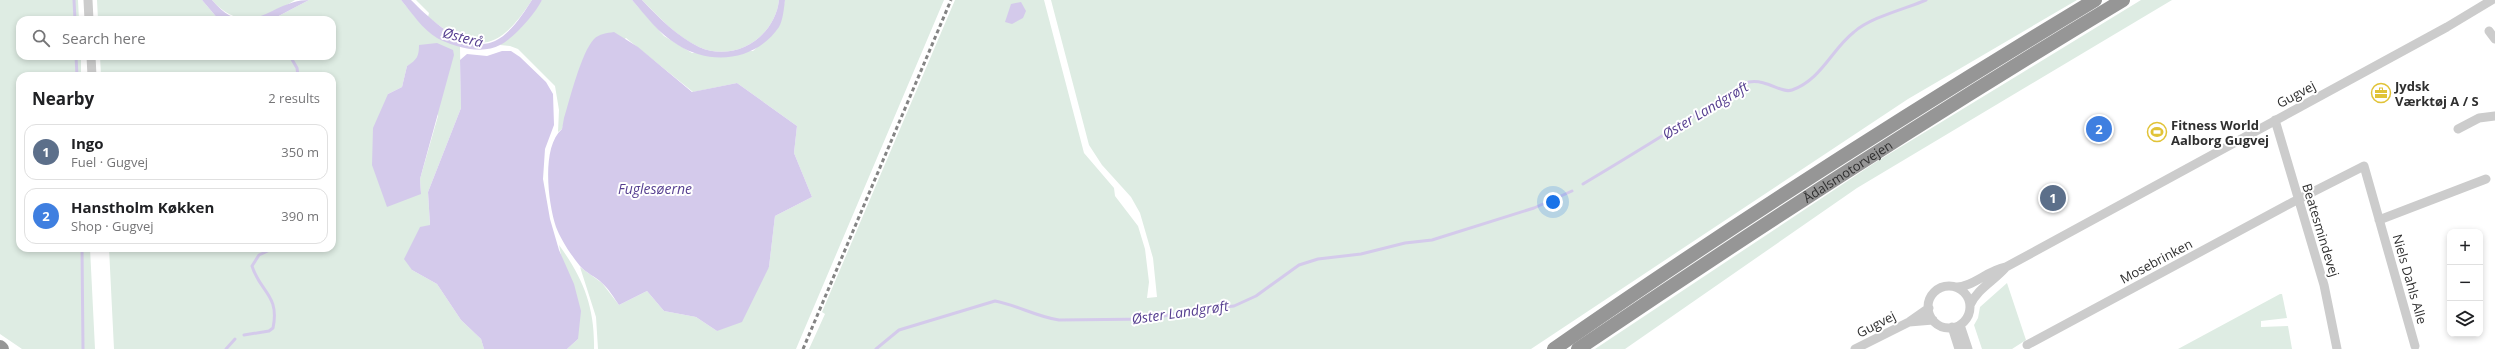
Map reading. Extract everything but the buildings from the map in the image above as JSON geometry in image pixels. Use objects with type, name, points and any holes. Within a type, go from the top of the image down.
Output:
[{"type":"highway","name":"Ådalsmotorvejen","points":[[1554,349],[1638,290],[1816,172],[1946,90],[2095,0]]},
{"type":"highway","name":"Ådalsmotorvejen","points":[[1578,349],[1837,177],[1989,80],[2123,0]]},
{"type":"street","points":[[88,0],[89,16]]},
{"type":"street","name":"Gugvej","points":[[1957,287],[1964,287],[1992,269],[2006,267],[2492,0]]},
{"type":"street","points":[[2489,31],[2495,39]]},
{"type":"street","points":[[91,60],[92,72]]},
{"type":"street","points":[[2458,129],[2479,118],[2495,116]]},
{"type":"street","name":"Beatesmindevej","points":[[2276,120],[2324,285],[2337,349]]},
{"type":"street","name":"Niels Dahls Alle","points":[[2298,199],[2364,166],[2415,346]]},
{"type":"street","name":"Niels Dahls Alle","points":[[2379,220],[2486,179]]},
{"type":"street","name":"Mosebrinken","points":[[2027,345],[2298,199]]},
{"type":"street","name":"Gugvej","points":[[1970,305],[1977,293],[1997,278],[2006,267]]},
{"type":"street","points":[[1945,286],[1957,287],[1966,293],[1970,305],[1968,317],[1956,326],[1943,326],[1933,320],[1928,308],[1935,292],[1945,286]]},
{"type":"street","name":"Gugvej","points":[[1855,349],[1909,322],[1928,308]]},
{"type":"street","name":"Gugvej","points":[[1909,322],[1933,320]]},
{"type":"street","points":[[1956,326],[1959,349]]},
{"type":"street","points":[[1956,326],[1968,349]]},
{"type":"shaded area","points":[[0,0],[78,0],[79,16],[16,16],[16,60],[81,60],[81,72],[16,72],[16,252],[90,252],[95,349],[22,349],[0,334]]},
{"type":"shaded area","points":[[97,0],[202,0],[216,16],[98,16]]},
{"type":"shaded area","points":[[212,0],[295,0],[284,7],[262,16],[235,16],[222,9]]},
{"type":"shaded area","points":[[309,0],[401,0],[426,28],[440,38],[460,46],[461,108],[428,192],[430,226],[412,270],[437,284],[461,320],[481,339],[484,349],[114,349],[109,252],[336,252],[336,72],[101,72],[100,60],[336,60],[336,16],[279,16]],"holes":[[[419,55],[438,116],[420,179],[421,194],[388,94],[402,87],[407,66],[416,61]]]},
{"type":"shaded area","points":[[416,0],[532,0],[509,30],[498,38],[486,42],[474,42],[460,38],[445,30],[428,17],[429,13]]},
{"type":"shaded area","points":[[542,0],[632,0],[664,36],[692,53],[753,51],[779,26],[785,0],[944,0],[796,349],[598,349],[596,317],[580,267],[602,283],[619,305],[647,291],[664,311],[696,317],[717,331],[769,267],[775,216],[812,197],[794,153],[797,126],[737,83],[693,92],[626,38],[577,77],[562,129],[558,132],[559,110],[555,86],[518,49],[500,45]]},
{"type":"shaded area","points":[[642,0],[779,0],[776,13],[770,25],[761,35],[751,43],[739,49],[726,52],[713,51],[691,43],[669,26]]},
{"type":"shaded area","points":[[955,0],[1044,0],[1084,153],[1114,188],[1115,196],[1138,226],[1145,249],[1149,282],[1147,298],[1157,297],[1153,258],[1140,213],[1131,197],[1102,165],[1089,145],[1051,0],[2077,0],[1908,99],[1531,349],[809,349],[825,314],[822,312]]},
{"type":"shaded area","points":[[2141,0],[2172,0],[1857,188],[1625,349],[1595,349],[1876,162]]},
{"type":"shaded area","points":[[559,245],[575,269],[586,294],[590,306],[594,334],[594,349],[567,349],[578,339]]},
{"type":"shaded area","points":[[2007,283],[2026,340],[2012,349],[1982,349],[1974,325],[1978,318],[1980,307]]},
{"type":"shaded area","points":[[2282,294],[2287,318],[2261,321],[2261,327],[2288,326],[2292,349],[2178,349]]},
{"type":"water","points":[[202,0],[212,0],[225,13],[231,16],[216,16]]},
{"type":"water","points":[[309,0],[279,16],[260,16],[295,2]]},
{"type":"water","points":[[401,0],[411,0],[427,16],[461,39],[472,43],[484,44],[501,38],[516,23],[532,0],[542,0],[524,25],[506,42],[493,48],[477,50],[459,47],[437,38],[422,25]]},
{"type":"water","points":[[632,0],[642,0],[669,26],[691,43],[713,51],[726,52],[739,49],[751,43],[761,35],[770,25],[776,13],[779,0],[785,0],[779,27],[769,38],[758,47],[746,53],[732,57],[718,57],[704,56],[691,52],[671,41],[653,24]]},
{"type":"water","points":[[1021,2],[1026,11],[1023,18],[1012,24],[1005,22],[1011,4]]},
{"type":"water","name":"Fuglesøerne","points":[[614,32],[638,47],[692,92],[737,83],[797,126],[794,153],[812,197],[775,216],[769,267],[742,322],[717,331],[696,317],[664,311],[647,291],[619,305],[605,285],[580,266],[566,247],[558,232],[553,217],[549,190],[548,176],[551,149],[555,137],[562,129],[576,77],[589,46],[598,36]]},
{"type":"water","points":[[437,43],[453,50],[454,55],[420,179],[421,194],[387,207],[372,165],[373,128],[388,94],[402,87],[407,66],[417,57],[419,45]]},
{"type":"water","points":[[502,51],[511,51],[520,57],[546,82],[553,94],[554,125],[545,149],[543,179],[550,219],[559,250],[574,284],[581,311],[578,339],[567,349],[484,349],[481,339],[461,320],[437,284],[412,270],[404,259],[420,227],[430,225],[428,192],[461,108],[460,60],[467,54],[487,56]]},
{"type":"waterway","points":[[74,0],[75,16]]},
{"type":"waterway","name":"Øster Landgrøft","points":[[1583,184],[1749,82],[1768,84],[1788,91],[1802,85],[1819,72],[1846,39],[1861,27],[1869,22],[1926,0]]},
{"type":"waterway","points":[[76,60],[77,72]]},
{"type":"waterway","points":[[292,60],[298,72]]},
{"type":"waterway","name":"Øster Landgrøft","points":[[876,349],[899,330],[995,301],[1059,320],[1151,319],[1181,312],[1234,306],[1256,296],[1299,265],[1318,259],[1361,254],[1405,243],[1432,240],[1534,208],[1572,191]]},
{"type":"waterway","points":[[82,252],[83,349]]},
{"type":"waterway","points":[[244,335],[269,331],[273,328],[274,308],[272,301],[255,275],[252,266],[259,255],[265,252]]},
{"type":"waterway","points":[[226,349],[235,339]]},
{"type":"railway","points":[[803,349],[951,0]]},
{"type":"place","name":"Jydsk Værktøj A / S","points":[[2381,93]]},
{"type":"place","name":"Hanstholm Køkken","points":[[2099,129]]},
{"type":"place","name":"Fitness World Aalborg Gugvej","points":[[2157,132]]},
{"type":"place","name":"Ingo","points":[[2053,198]]},
{"type":"water label","name":"Østerå","points":[[463,37]]}]
